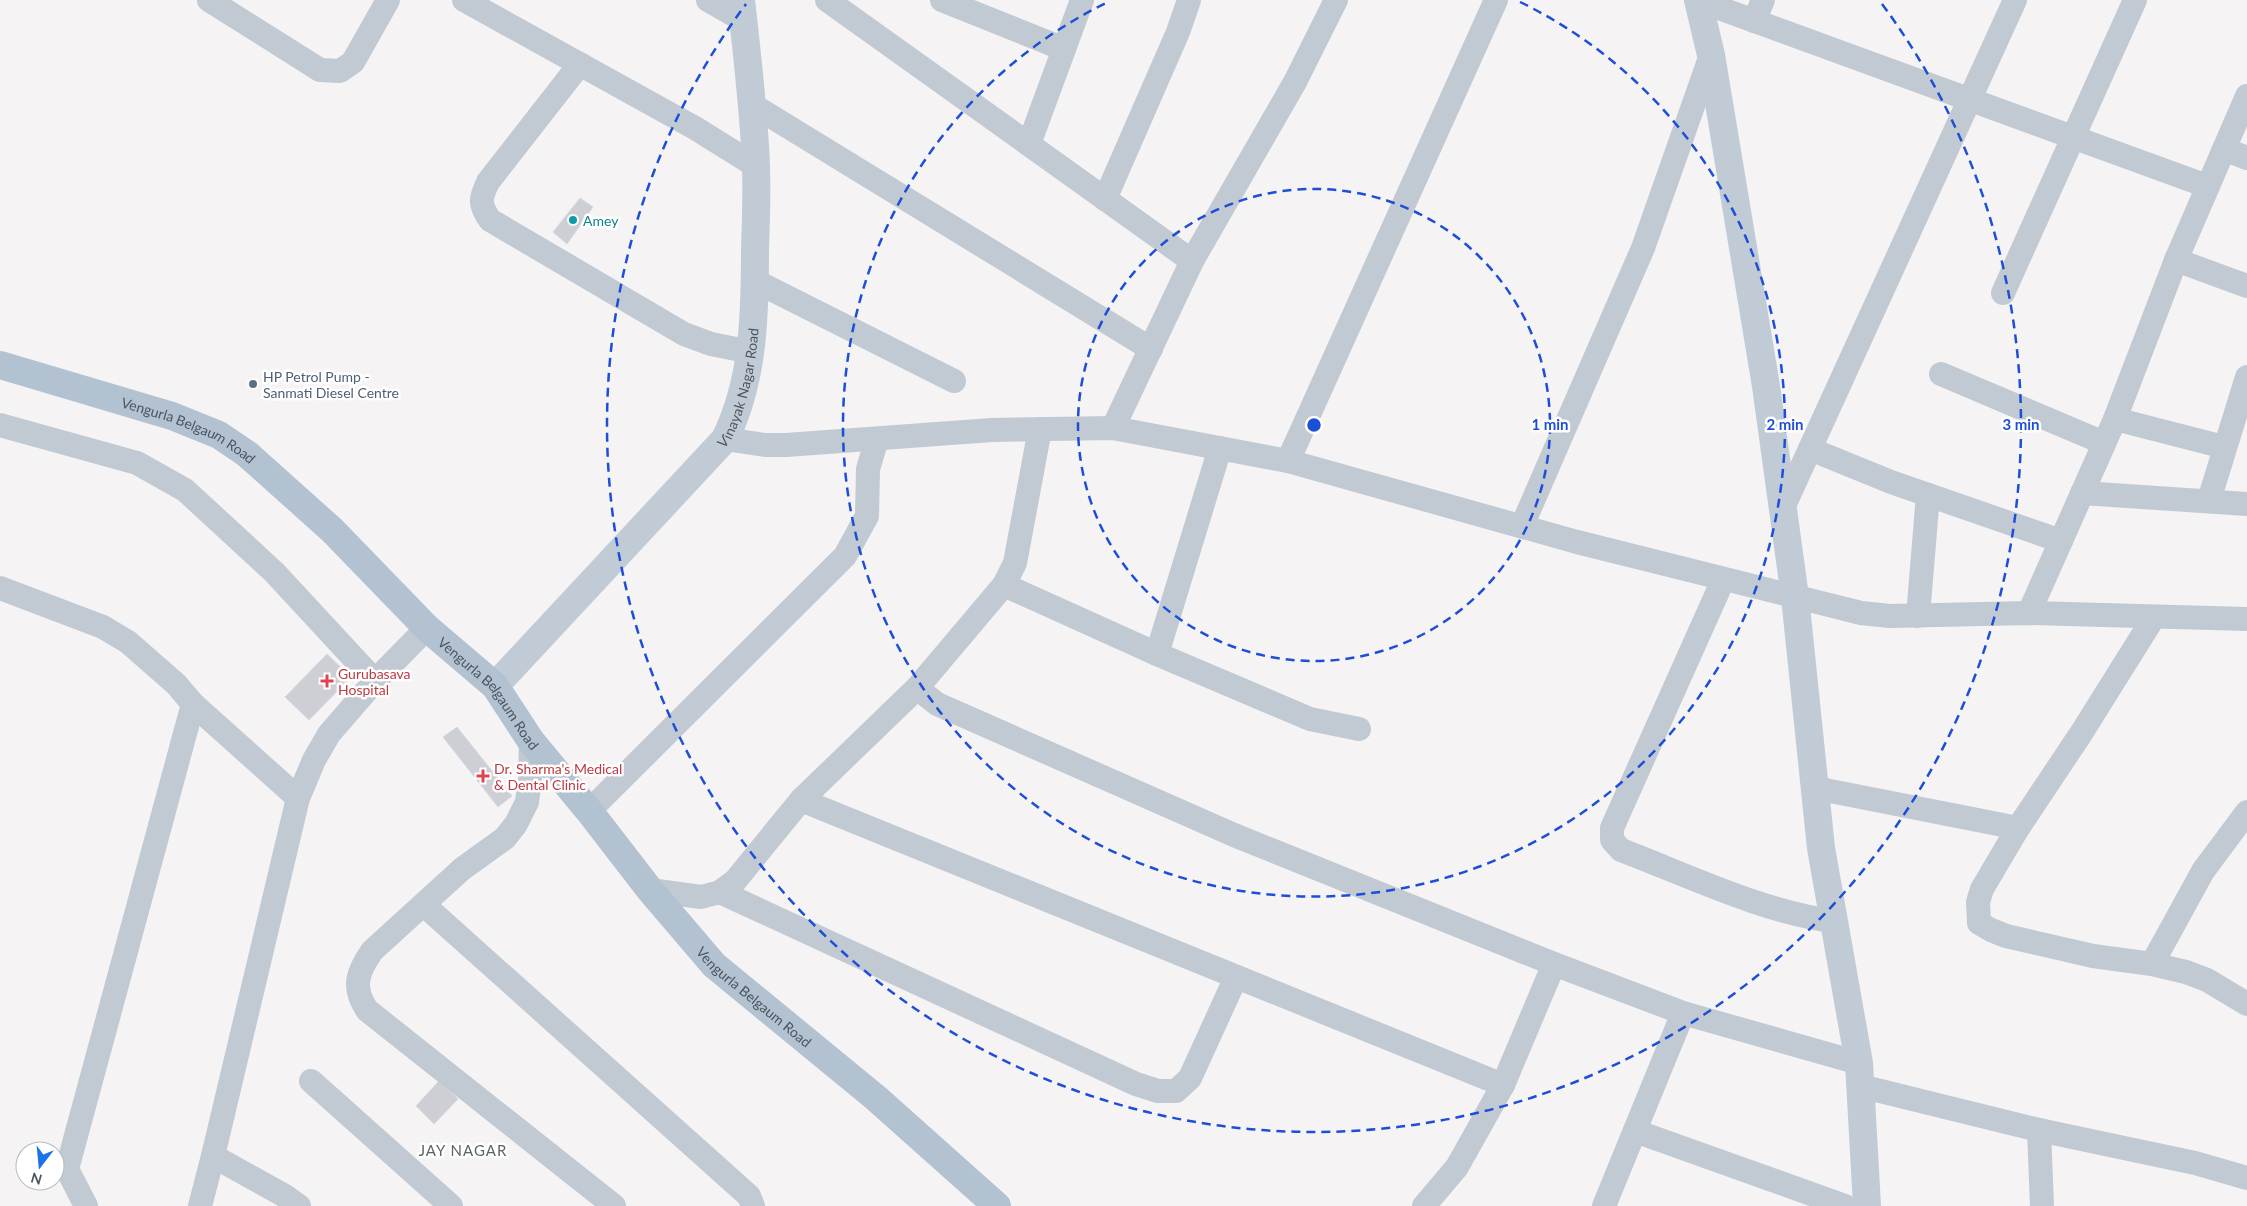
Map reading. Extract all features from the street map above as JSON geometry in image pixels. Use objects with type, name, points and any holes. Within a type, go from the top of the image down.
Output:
[{"type":"main road","points":[[1698,0],[1711,55],[1766,386],[1795,597],[1822,848],[1859,1075],[1867,1206]]},
{"type":"main road","name":"Vinayak Nagar Road","points":[[495,686],[724,439],[735,418],[751,352],[755,281],[756,166],[752,104],[742,10]]},
{"type":"main road","name":"Vengurla Belgaum Road","points":[[0,365],[172,416],[219,435],[246,454],[332,530],[427,628],[495,686],[530,741],[589,811],[650,890],[714,965],[876,1098],[997,1206]]},
{"type":"street","points":[[209,0],[320,70],[340,71],[353,62],[388,0]]},
{"type":"street","points":[[464,0],[695,128],[756,166]]},
{"type":"street","points":[[708,0],[742,10]]},
{"type":"street","points":[[942,0],[1064,49]]},
{"type":"street","points":[[1028,144],[1082,0]]},
{"type":"street","points":[[1104,199],[1178,32],[1190,0]]},
{"type":"street","points":[[1113,428],[1192,261],[1295,82],[1336,0]]},
{"type":"street","points":[[1288,461],[1496,0]]},
{"type":"street","points":[[1698,0],[1758,10],[1969,100],[2208,186]]},
{"type":"street","points":[[1783,508],[2015,0]]},
{"type":"street","points":[[2003,293],[2135,0]]},
{"type":"street","points":[[830,1],[1192,261]]},
{"type":"street","points":[[1522,526],[1643,248],[1711,55]]},
{"type":"street","points":[[580,64],[488,182],[482,195],[481,208],[490,220],[684,334],[711,344],[751,352]]},
{"type":"street","points":[[2029,614],[2115,418],[2176,260],[2247,96]]},
{"type":"street","points":[[752,104],[1151,348]]},
{"type":"street","points":[[2224,148],[2247,158]]},
{"type":"street","points":[[2176,260],[2247,286]]},
{"type":"street","points":[[755,281],[954,381]]},
{"type":"street","points":[[1941,374],[2104,443]]},
{"type":"street","points":[[2209,500],[2224,446],[2247,378]]},
{"type":"street","points":[[2115,418],[2224,446]]},
{"type":"street","points":[[0,425],[137,463],[185,490],[274,572],[375,681]]},
{"type":"street","points":[[724,439],[765,445],[786,445],[992,430],[1113,428],[1288,461],[1724,580],[1860,613],[1890,616],[2029,614],[2247,619]]},
{"type":"street","points":[[650,890],[701,898],[720,892],[734,881],[801,800],[917,688],[1004,585],[1016,563],[1040,429]]},
{"type":"street","points":[[589,811],[845,556],[867,516],[868,469],[877,439]]},
{"type":"street","points":[[1157,654],[1220,448]]},
{"type":"street","points":[[1810,449],[1928,495],[2061,541]]},
{"type":"street","points":[[2082,493],[2247,504]]},
{"type":"street","points":[[1918,616],[1928,495]]},
{"type":"street","points":[[1724,580],[1612,828],[1612,840],[1621,850],[1763,904],[1812,918],[1834,921]]},
{"type":"street","points":[[1004,585],[1157,654],[1310,719],[1359,729]]},
{"type":"street","points":[[0,588],[102,627],[128,642],[176,684],[193,704],[298,798]]},
{"type":"street","points":[[2154,617],[2082,732],[2018,828],[1982,889],[1978,902],[1979,923],[1990,930],[2025,940],[2093,956],[2152,964],[2186,972],[2207,980],[2247,1004]]},
{"type":"street","points":[[200,1206],[298,798],[314,760],[329,734],[375,681],[427,628]]},
{"type":"street","points":[[917,688],[937,704],[1234,835],[1554,964],[1683,1013],[1859,1075],[2039,1130],[2195,1163],[2247,1178]]},
{"type":"street","points":[[86,1206],[68,1169],[193,704]]},
{"type":"street","points":[[530,741],[530,779],[526,802],[516,824],[505,838],[462,869],[372,951],[362,965],[357,982],[359,997],[368,1010],[614,1206]]},
{"type":"street","points":[[1815,788],[2018,828]]},
{"type":"street","points":[[801,800],[1503,1085]]},
{"type":"street","points":[[2152,964],[2203,871],[2247,812]]},
{"type":"street","points":[[720,892],[1136,1084],[1158,1091],[1176,1090],[1190,1078],[1236,977]]},
{"type":"street","points":[[424,905],[750,1196],[753,1206]]},
{"type":"street","points":[[1424,1206],[1457,1167],[1503,1085],[1554,964]]},
{"type":"street","points":[[1604,1206],[1683,1013]]},
{"type":"street","points":[[311,1081],[448,1205]]},
{"type":"street","points":[[1635,1130],[1845,1206]]},
{"type":"street","points":[[2039,1130],[2042,1206]]},
{"type":"street","points":[[213,1156],[285,1196],[299,1206]]},
{"type":"building","name":"Amey","points":[[580,198],[593,207],[567,244],[553,232]]},
{"type":"building","points":[[327,654],[351,677],[309,720],[285,697]]},
{"type":"building","points":[[457,727],[512,796],[498,807],[443,737]]},
{"type":"building","points":[[439,1081],[458,1099],[434,1124],[416,1106]]},
{"type":"place","name":"Amey","points":[[573,220]]},
{"type":"place","name":"HP Petrol Pump - Sanmati Diesel Centre","points":[[253,384]]},
{"type":"place","name":"Gurubasava Hospital","points":[[327,681]]},
{"type":"place","name":"Dr. Sharma's Medical & Dental Clinic","points":[[483,776]]},
{"type":"district","name":"JAY NAGAR","points":[[463,1150]]}]
